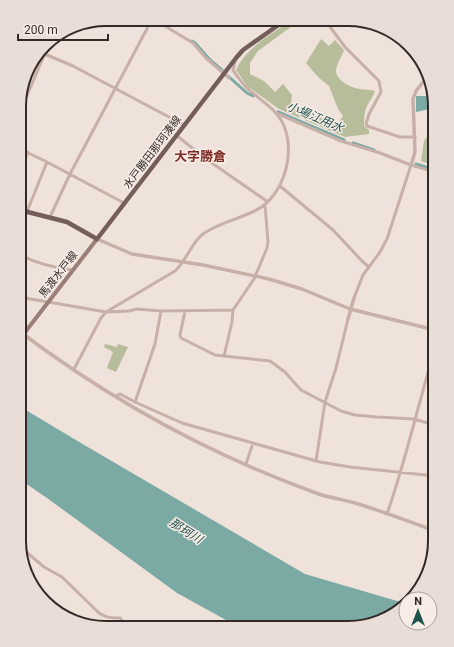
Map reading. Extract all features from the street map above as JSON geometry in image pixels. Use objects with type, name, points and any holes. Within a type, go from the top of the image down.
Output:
[{"type":"main road","name":"水戸勝田那珂湊線","points":[[96,239],[236,58],[244,50],[277,26]]},
{"type":"main road","points":[[26,212],[67,222],[96,239]]},
{"type":"main road","name":"馬渡水戸線","points":[[26,331],[96,239]]},
{"type":"street","points":[[50,217],[70,174],[148,26]]},
{"type":"street","points":[[165,26],[193,43],[229,78]]},
{"type":"street","points":[[329,26],[345,47],[380,81],[381,92],[369,114],[366,124],[367,126],[400,137],[415,137]]},
{"type":"street","points":[[45,54],[73,66],[184,125]]},
{"type":"street","points":[[27,96],[44,55]]},
{"type":"street","points":[[236,58],[233,70],[245,86],[276,113],[341,141],[428,170]]},
{"type":"street","points":[[316,461],[325,402],[336,368],[350,309],[360,283],[380,252],[386,239],[415,152],[413,108],[414,95],[424,82]]},
{"type":"street","points":[[74,369],[101,318],[106,312],[175,271],[183,262],[196,241],[204,233],[256,211],[267,203],[280,186],[286,169],[288,139],[285,128],[276,113]]},
{"type":"street","points":[[176,135],[206,159],[267,203]]},
{"type":"street","points":[[26,157],[28,152],[124,203]]},
{"type":"street","points":[[26,212],[47,162]]},
{"type":"street","points":[[280,186],[333,230],[369,267]]},
{"type":"street","points":[[224,356],[232,322],[233,310],[255,275],[267,248],[267,203]]},
{"type":"street","points":[[96,239],[132,254],[255,275],[286,284],[350,309],[428,328]]},
{"type":"street","points":[[26,258],[59,268],[73,270]]},
{"type":"street","points":[[26,298],[106,312],[137,309],[161,311],[233,310]]},
{"type":"street","points":[[135,402],[155,344],[161,311]]},
{"type":"street","points":[[185,311],[180,335],[181,338],[215,355],[270,360],[285,372],[301,390],[341,412],[355,415],[414,419],[428,423]]},
{"type":"street","points":[[26,335],[116,396],[194,440],[317,494],[352,502],[428,529]]},
{"type":"street","points":[[387,514],[402,472],[414,419],[428,372]]},
{"type":"street","points":[[116,396],[120,394],[182,423],[316,461],[350,467],[428,475]]},
{"type":"street","points":[[246,464],[253,443]]},
{"type":"street","points":[[27,553],[44,567],[62,577],[99,613],[110,618],[120,618],[122,621]]},
{"type":"green space","points":[[283,26],[292,26],[258,51],[250,63],[250,74],[264,81],[275,92],[283,84],[292,95],[291,105],[305,109],[308,112],[337,125],[343,116],[338,109],[329,86],[318,77],[306,63],[321,39],[329,46],[335,40],[344,50],[336,69],[338,77],[352,87],[375,91],[365,113],[364,126],[369,130],[369,134],[345,137],[279,109],[247,86],[236,70],[246,55]]},
{"type":"green space","points":[[428,135],[428,164],[421,161],[424,141]]},
{"type":"green space","points":[[105,344],[117,347],[118,344],[128,347],[116,372],[107,368],[113,352],[104,347]]},
{"type":"water","points":[[416,96],[427,96],[428,109],[416,112]]},
{"type":"water","name":"那珂川","points":[[26,410],[305,574],[398,601],[398,603],[383,613],[358,620],[228,621],[177,593],[26,484]]},
{"type":"waterway","name":"小場江用水","points":[[192,41],[222,70]]},
{"type":"waterway","name":"小場江用水","points":[[228,76],[247,93],[253,96]]},
{"type":"waterway","name":"小場江用水","points":[[278,112],[344,140]]},
{"type":"waterway","name":"小場江用水","points":[[353,143],[374,150]]},
{"type":"waterway","name":"小場江用水","points":[[416,164],[428,168]]},
{"type":"district","name":"大字勝倉","points":[[200,156]]}]
